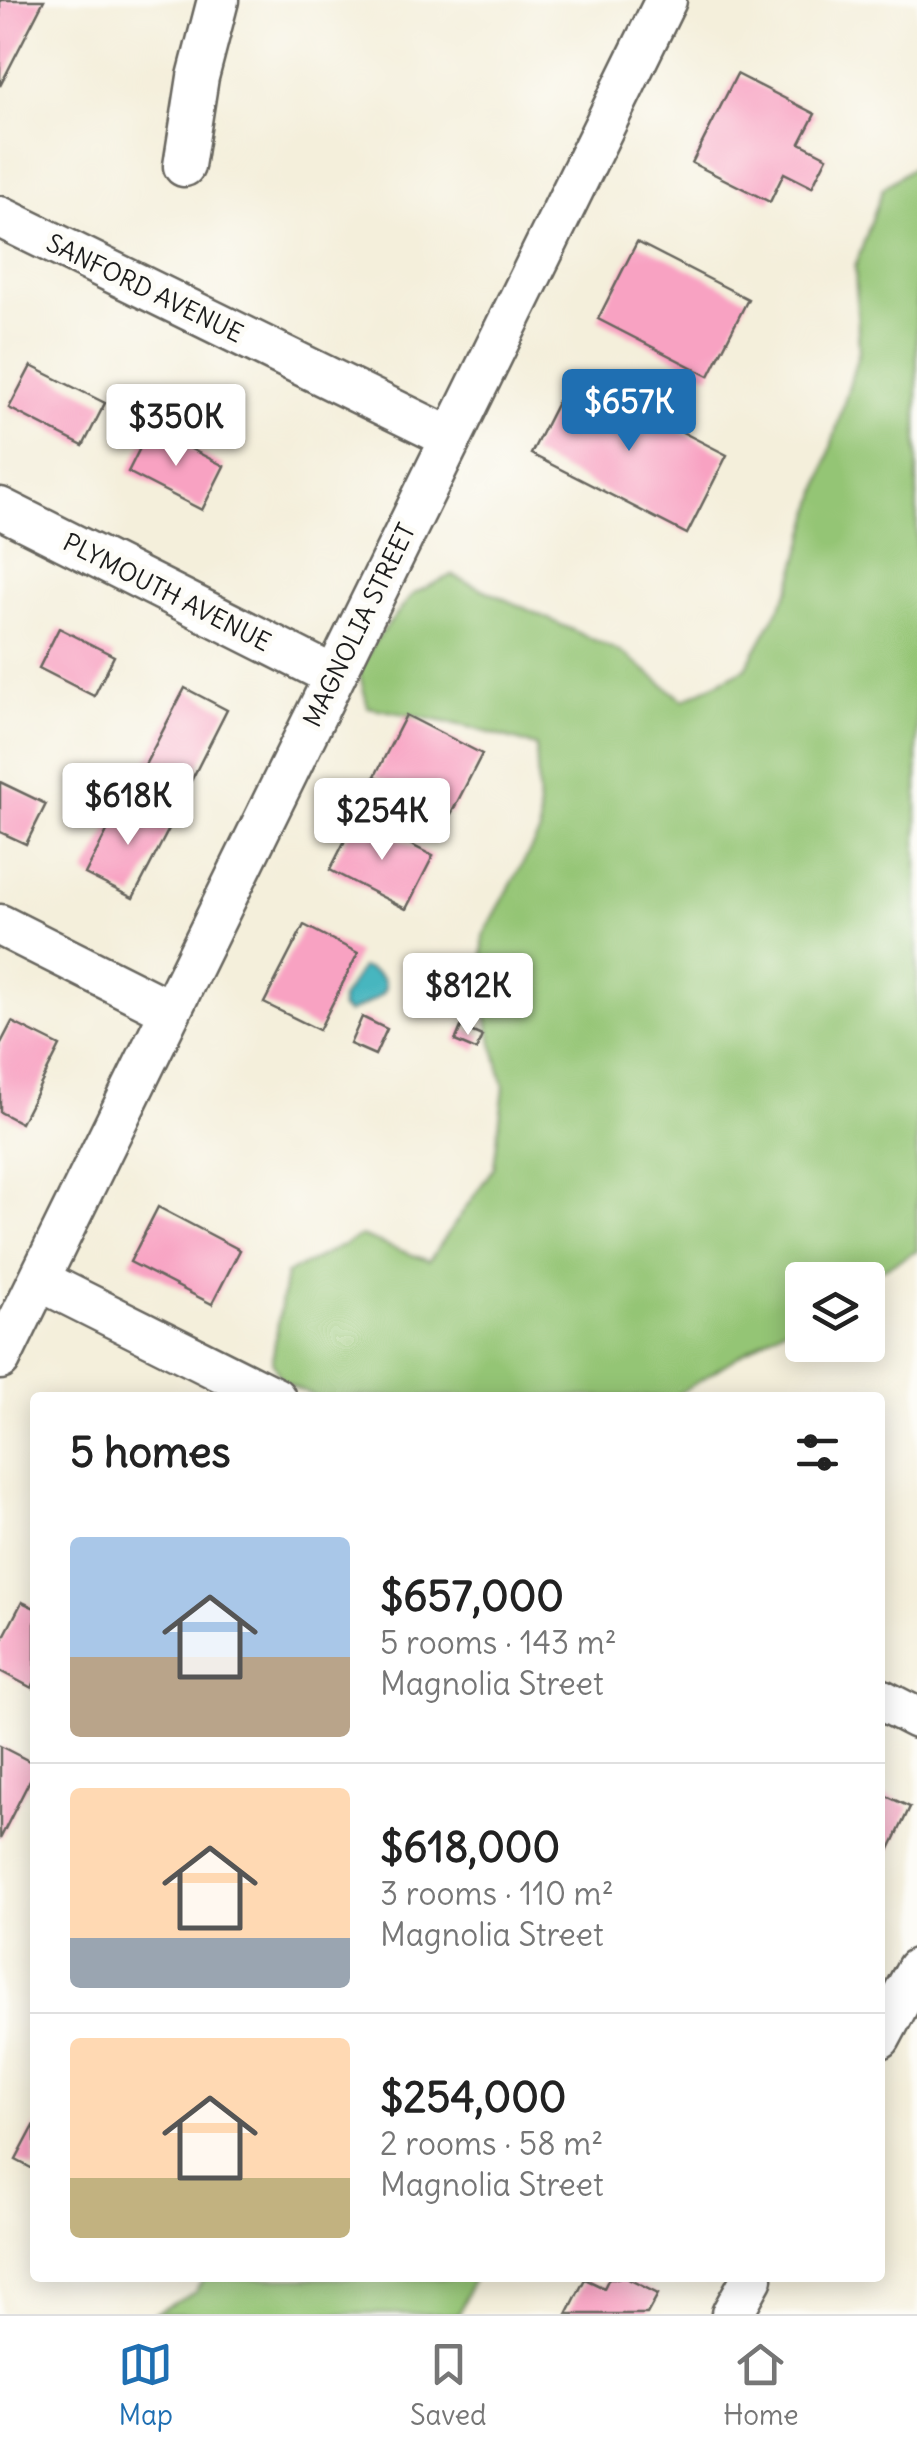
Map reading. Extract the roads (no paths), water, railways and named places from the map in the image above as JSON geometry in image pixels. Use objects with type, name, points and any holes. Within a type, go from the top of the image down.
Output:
[{"type":"street","points":[[184,166],[198,77],[218,0]]},
{"type":"street","name":"MAGNOLIA STREET","points":[[0,1359],[666,0]]},
{"type":"street","name":"SANFORD AVENUE","points":[[0,217],[451,438]]},
{"type":"street","name":"PLYMOUTH AVENUE","points":[[0,508],[334,676]]},
{"type":"street","points":[[0,925],[169,1010]]},
{"type":"street","points":[[39,1280],[263,1392]]},
{"type":"street","points":[[885,1702],[917,1718]]},
{"type":"street","points":[[885,2029],[917,1969]]},
{"type":"street","points":[[732,2314],[750,2282]]},
{"type":"water","points":[[361,968],[376,973],[384,981],[384,991],[348,1013],[341,1008],[341,999]]}]
